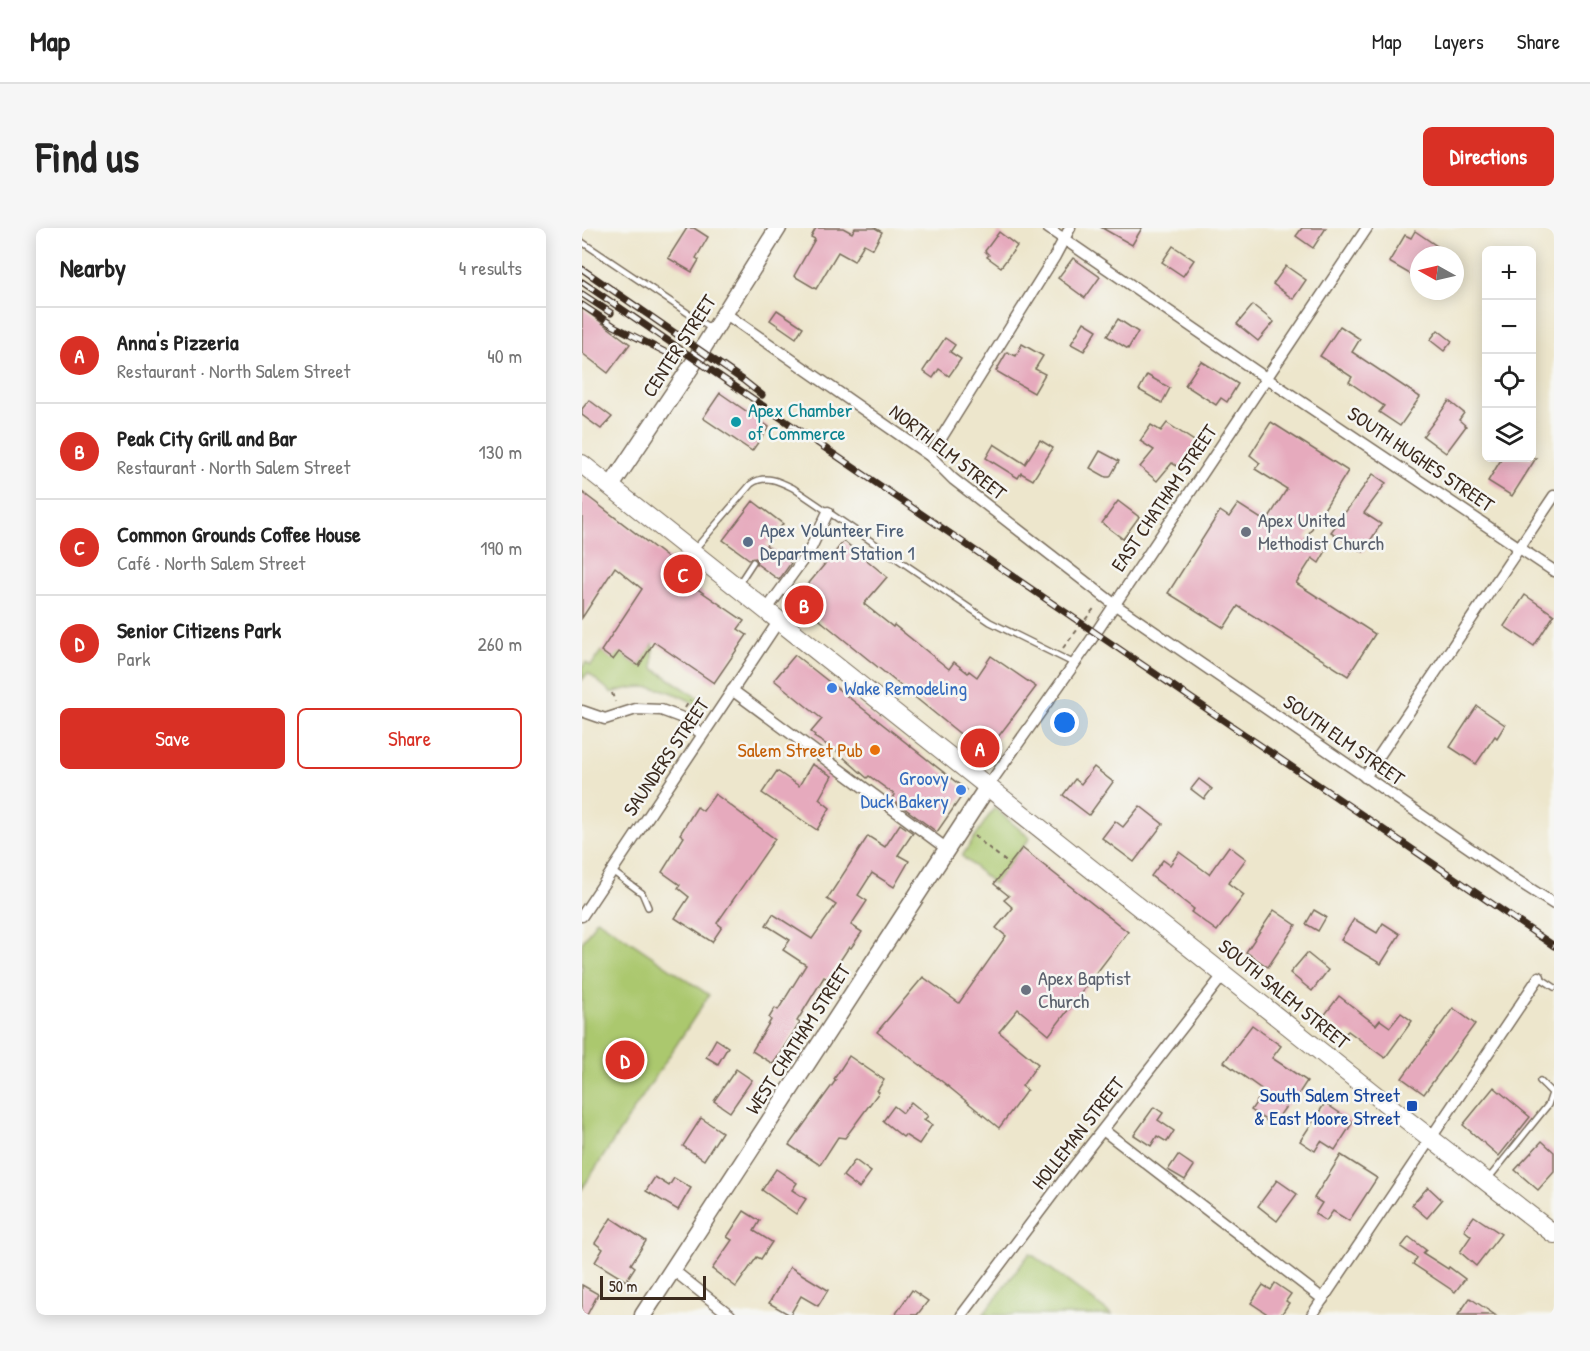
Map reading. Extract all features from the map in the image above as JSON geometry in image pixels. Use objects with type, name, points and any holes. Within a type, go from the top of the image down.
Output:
[{"type":"main road","name":"SOUTH SALEM STREET","points":[[582,464],[1554,1234]]},
{"type":"street","name":"CENTER STREET","points":[[611,486],[726,314],[778,228]]},
{"type":"street","name":"SOUTH HUGHES STREET","points":[[1048,228],[1266,378],[1554,571]]},
{"type":"street","points":[[930,456],[1055,256],[1070,228]]},
{"type":"street","name":"EAST CHATHAM STREET","points":[[988,786],[1114,604],[1367,228]]},
{"type":"street","name":"NORTH ELM STREET","points":[[726,314],[930,456],[953,479],[1114,604]]},
{"type":"street","points":[[1365,777],[1554,496]]},
{"type":"street","name":"SAUNDERS STREET","points":[[582,916],[732,690],[810,550],[828,512]]},
{"type":"street","name":"SOUTH ELM STREET","points":[[1114,604],[1554,904]]},
{"type":"street","points":[[732,690],[947,849]]},
{"type":"street","points":[[582,711],[605,719],[636,709],[660,710],[680,717],[702,734]]},
{"type":"street","name":"WEST CHATHAM STREET","points":[[643,1315],[988,786]]},
{"type":"street","name":"HOLLEMAN STREET","points":[[962,1315],[1224,974]]},
{"type":"street","points":[[1312,1315],[1539,977]]},
{"type":"street","points":[[1103,1130],[1323,1299]]},
{"type":"street","points":[[673,1269],[730,1315]]},
{"type":"lane","points":[[582,242],[714,331]]},
{"type":"lane","points":[[693,550],[735,500],[755,481],[774,479],[793,488],[990,622],[1073,663]]},
{"type":"lane","points":[[737,585],[753,562]]},
{"type":"lane","points":[[612,871],[642,893],[648,907]]},
{"type":"lane","points":[[1539,977],[1554,987]]},
{"type":"lane","points":[[1486,1182],[1548,1105],[1552,1093],[1540,1081]]},
{"type":"path","points":[[1063,648],[1096,606]]},
{"type":"path","points":[[974,836],[1010,864]]},
{"type":"green space","points":[[628,638],[636,644],[627,658],[639,666],[653,642],[653,668],[706,703],[702,709],[681,696],[659,689],[624,689],[612,693],[588,673],[582,680],[582,668],[586,662],[591,666],[601,651],[613,659]]},
{"type":"green space","points":[[994,808],[1030,838],[994,884],[962,856]]},
{"type":"green space","points":[[597,919],[709,995],[582,1189],[582,943]]},
{"type":"green space","points":[[1030,1253],[1104,1309],[1112,1315],[983,1315]]},
{"type":"building","points":[[687,228],[694,228],[708,237],[696,258],[699,260],[692,272],[668,258]]},
{"type":"building","points":[[816,228],[843,228],[852,233],[855,228],[875,228],[882,232],[873,249],[864,244],[854,261],[838,252],[816,289],[794,276],[815,239],[811,237]]},
{"type":"building","points":[[1102,228],[1142,228],[1132,245]]},
{"type":"building","points":[[1302,228],[1326,228],[1313,248],[1296,236]]},
{"type":"building","points":[[1415,231],[1437,246],[1410,246],[1410,274],[1389,262],[1405,235],[1411,238]]},
{"type":"building","points":[[999,232],[1017,246],[1001,267],[987,257],[989,255],[985,251]]},
{"type":"building","points":[[1173,246],[1194,260],[1183,276],[1162,262]]},
{"type":"building","points":[[1073,258],[1100,277],[1085,298],[1058,278]]},
{"type":"building","points":[[1286,266],[1306,280],[1293,299],[1273,284]]},
{"type":"building","points":[[1253,305],[1274,322],[1258,341],[1237,324]]},
{"type":"building","points":[[582,308],[630,344],[608,373],[582,353]]},
{"type":"building","points":[[777,310],[803,327],[796,338],[770,320]]},
{"type":"building","points":[[1118,319],[1138,332],[1128,349],[1107,336]]},
{"type":"building","points":[[1084,322],[1097,330],[1084,351],[1071,344]]},
{"type":"building","points":[[1340,326],[1360,339],[1352,352],[1420,397],[1400,426],[1379,412],[1384,406],[1349,382],[1352,377],[1320,356]]},
{"type":"building","points":[[1438,330],[1452,341],[1444,351],[1430,340]]},
{"type":"building","points":[[945,338],[955,345],[950,352],[961,359],[949,376],[939,369],[933,378],[923,371]]},
{"type":"building","points":[[1022,344],[1043,356],[1035,369],[1045,374],[1034,393],[996,371],[1007,352],[1016,356]]},
{"type":"building","points":[[1201,361],[1238,384],[1227,402],[1221,398],[1216,405],[1185,385]]},
{"type":"building","points":[[1147,375],[1170,388],[1162,403],[1139,390]]},
{"type":"building","name":"Apex Chamber of Commerce","points":[[720,393],[769,427],[752,451],[703,418]]},
{"type":"building","points":[[589,400],[612,417],[601,429],[582,415],[582,409]]},
{"type":"building","points":[[1449,401],[1464,413],[1459,420],[1466,426],[1446,453],[1423,436]]},
{"type":"building","points":[[1271,422],[1348,471],[1306,538],[1326,551],[1319,563],[1312,558],[1296,583],[1375,634],[1348,676],[1238,606],[1224,628],[1168,593],[1220,511],[1229,517],[1238,504],[1266,522],[1287,489],[1255,469],[1260,463],[1250,455]]},
{"type":"building","points":[[1167,423],[1197,443],[1180,468],[1172,463],[1157,481],[1140,467],[1154,450],[1140,441],[1151,425],[1161,431]]},
{"type":"building","points":[[1040,440],[1053,448],[1033,480],[1021,473],[1018,478],[986,458],[994,444],[1025,464]]},
{"type":"building","points":[[1100,451],[1119,461],[1110,477],[1090,468]]},
{"type":"building","points":[[1500,462],[1533,462],[1512,496],[1488,481]]},
{"type":"building","points":[[1373,474],[1386,483],[1364,513],[1381,524],[1363,552],[1331,532]]},
{"type":"building","points":[[582,492],[690,575],[686,581],[744,621],[738,629],[747,635],[714,683],[654,642],[639,666],[619,652],[613,660],[601,651],[642,589],[615,567],[582,618]]},
{"type":"building","name":"Apex Volunteer Fire Department Station 1","points":[[753,501],[783,524],[766,545],[791,563],[779,580],[757,564],[756,558],[749,559],[723,540]]},
{"type":"building","points":[[1118,501],[1139,517],[1123,539],[1102,523]]},
{"type":"building","points":[[844,541],[887,577],[864,604],[893,627],[894,625],[949,669],[954,662],[977,677],[991,656],[1036,687],[985,754],[795,600]]},
{"type":"building","points":[[1525,595],[1554,615],[1534,646],[1504,626]]},
{"type":"building","points":[[795,655],[966,790],[937,832],[892,799],[895,795],[869,776],[867,778],[834,749],[814,737],[815,735],[811,732],[822,719],[774,680]]},
{"type":"building","points":[[1477,706],[1505,725],[1476,764],[1450,747]]},
{"type":"building","points":[[812,764],[832,776],[819,799],[830,808],[817,830],[762,793],[777,771],[799,786]]},
{"type":"building","points":[[1094,767],[1113,782],[1089,815],[1063,795],[1075,779],[1081,784]]},
{"type":"building","points":[[1199,779],[1212,789],[1204,799],[1191,789]]},
{"type":"building","points":[[715,794],[775,839],[717,923],[722,927],[712,942],[675,918],[689,897],[678,888],[680,885],[662,872],[684,837],[680,834],[697,807],[703,811]]},
{"type":"building","points":[[1140,806],[1163,824],[1134,862],[1102,838],[1115,821],[1123,827]]},
{"type":"building","points":[[900,824],[913,833],[898,855],[909,861],[894,887],[872,873],[858,895],[867,901],[851,925],[862,932],[828,979],[824,977],[797,1021],[800,1023],[773,1064],[752,1051],[771,1020],[769,1018],[775,1008],[778,1010],[806,965],[783,950],[790,940],[766,925],[773,914],[812,939],[836,905],[827,899],[868,836],[885,847]]},
{"type":"building","points":[[1229,846],[1246,859],[1228,883],[1244,895],[1217,931],[1191,912],[1194,909],[1151,876],[1163,860],[1170,865],[1179,852],[1209,874]]},
{"type":"building","name":"Apex Baptist Church","points":[[1022,848],[1128,932],[1049,1035],[1018,1009],[999,1032],[1038,1064],[1022,1086],[1027,1090],[999,1128],[877,1032],[923,977],[959,1003],[1006,936],[996,928],[1013,908],[1004,900],[1009,896],[994,884]]},
{"type":"building","points":[[1274,910],[1296,925],[1268,967],[1246,952]]},
{"type":"building","points":[[1314,910],[1326,917],[1318,931],[1306,924]]},
{"type":"building","points":[[1354,919],[1377,933],[1383,923],[1400,934],[1381,964],[1341,940]]},
{"type":"building","points":[[1307,953],[1328,970],[1312,991],[1290,973]]},
{"type":"building","points":[[1339,996],[1376,1025],[1380,1020],[1390,1027],[1401,1013],[1412,1021],[1385,1058],[1348,1031],[1345,1034],[1323,1017]]},
{"type":"building","points":[[1453,1008],[1475,1024],[1424,1094],[1402,1078]]},
{"type":"building","points":[[1252,1025],[1281,1046],[1272,1058],[1307,1081],[1292,1104],[1289,1102],[1273,1125],[1251,1110],[1264,1091],[1224,1062]]},
{"type":"building","points":[[716,1039],[728,1047],[718,1064],[706,1057]]},
{"type":"building","points":[[849,1056],[884,1080],[877,1091],[879,1092],[845,1138],[838,1137],[820,1165],[789,1145],[836,1080],[834,1079]]},
{"type":"building","points":[[736,1069],[752,1080],[730,1112],[714,1101]]},
{"type":"building","points":[[1494,1087],[1530,1117],[1499,1156],[1463,1125]]},
{"type":"building","points":[[911,1102],[928,1116],[924,1120],[932,1125],[919,1144],[905,1135],[903,1137],[883,1121],[894,1106],[903,1113]]},
{"type":"building","points":[[1325,1103],[1353,1122],[1335,1150],[1321,1141],[1315,1151],[1300,1141]]},
{"type":"building","points":[[1154,1107],[1163,1113],[1158,1120],[1174,1131],[1167,1142],[1157,1136],[1151,1146],[1134,1135]]},
{"type":"building","points":[[701,1118],[722,1132],[704,1160],[683,1146]]},
{"type":"building","points":[[1542,1141],[1554,1152],[1554,1172],[1538,1190],[1515,1170]]},
{"type":"building","points":[[1178,1155],[1194,1166],[1185,1180],[1168,1170]]},
{"type":"building","points":[[1341,1155],[1377,1178],[1349,1221],[1333,1211],[1326,1221],[1315,1214],[1322,1203],[1314,1198]]},
{"type":"building","points":[[855,1160],[871,1172],[859,1188],[843,1176]]},
{"type":"building","points":[[776,1169],[797,1183],[792,1190],[806,1199],[796,1214],[762,1190]]},
{"type":"building","points":[[655,1177],[669,1186],[674,1178],[691,1188],[678,1210],[646,1191]]},
{"type":"building","points":[[1277,1180],[1297,1194],[1277,1221],[1258,1206]]},
{"type":"building","points":[[1428,1187],[1442,1200],[1427,1218],[1412,1205]]},
{"type":"building","points":[[744,1211],[760,1221],[754,1231],[772,1242],[761,1259],[757,1257],[736,1287],[712,1269],[732,1240],[727,1237]]},
{"type":"building","points":[[1474,1216],[1501,1234],[1476,1266],[1460,1252],[1471,1236],[1464,1230]]},
{"type":"building","points":[[611,1218],[646,1241],[631,1264],[635,1267],[626,1281],[595,1262],[603,1249],[595,1243]]},
{"type":"building","points":[[1409,1237],[1426,1250],[1423,1253],[1465,1279],[1455,1292],[1413,1264],[1417,1258],[1401,1247]]},
{"type":"building","points":[[790,1267],[828,1290],[818,1306],[801,1296],[790,1315],[769,1303]]},
{"type":"building","points":[[1275,1283],[1291,1294],[1286,1301],[1289,1303],[1281,1315],[1269,1315],[1251,1303],[1263,1285],[1271,1290]]},
{"type":"building","points":[[582,1285],[598,1294],[587,1315],[582,1315]]},
{"type":"building","points":[[912,1290],[928,1301],[917,1315],[895,1315]]},
{"type":"building","points":[[1470,1298],[1495,1315],[1458,1315]]},
{"type":"railway","points":[[582,269],[762,395]]},
{"type":"railway","points":[[582,282],[1554,946]]},
{"type":"railway","points":[[582,294],[611,313]]},
{"type":"railway","points":[[582,305],[614,326],[679,359]]},
{"type":"place","name":"Apex Chamber of Commerce","points":[[736,422]]},
{"type":"place","name":"Apex United Methodist Church","points":[[1246,532]]},
{"type":"place","name":"Apex Volunteer Fire Department Station 1","points":[[748,542]]},
{"type":"place","name":"Common Grounds Coffee House","points":[[683,574]]},
{"type":"place","name":"Peak City Grill and Bar","points":[[804,605]]},
{"type":"place","name":"Wake Remodeling","points":[[832,688]]},
{"type":"place","name":"Anna's Pizzeria","points":[[980,748]]},
{"type":"place","name":"Salem Street Pub","points":[[875,750]]},
{"type":"place","name":"Groovy Duck Bakery","points":[[961,790]]},
{"type":"place","name":"Apex Baptist Church","points":[[1026,990]]},
{"type":"place","name":"Senior Citizens Park","points":[[625,1060]]},
{"type":"place","name":"South Salem Street & East Moore Street","points":[[1412,1106]]}]
